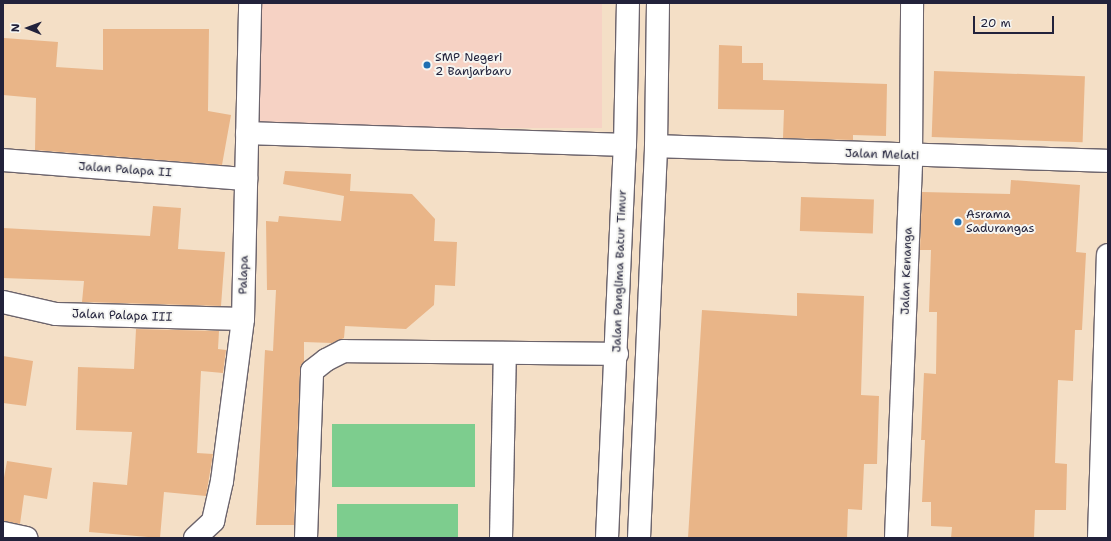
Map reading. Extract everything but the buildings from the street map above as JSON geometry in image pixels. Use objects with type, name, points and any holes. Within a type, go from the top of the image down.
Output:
[{"type":"street","name":"Palapa","points":[[195,538],[213,521],[222,481],[243,319],[250,3]]},
{"type":"street","name":"Jalan Panglima Batur Timur","points":[[607,538],[625,145],[628,3]]},
{"type":"street","points":[[639,538],[656,146],[658,3]]},
{"type":"street","name":"Jalan Kenanga","points":[[896,538],[911,157],[912,3]]},
{"type":"street","points":[[247,133],[625,145]]},
{"type":"street","name":"Jalan Melati","points":[[656,146],[911,157],[1108,161]]},
{"type":"street","name":"Jalan Palapa II","points":[[3,160],[246,179]]},
{"type":"street","points":[[1099,538],[1106,386],[1108,255]]},
{"type":"street","name":"Jalan Palapa III","points":[[3,302],[56,314],[243,319]]},
{"type":"street","points":[[306,538],[312,371],[314,368],[344,351],[505,353],[616,363],[623,379],[631,381],[639,379],[646,372]]},
{"type":"street","points":[[501,538],[505,353]]},
{"type":"street","points":[[610,494],[625,488],[641,495]]},
{"type":"street","points":[[3,532],[26,538]]},
{"type":"shaded area","name":"SMP Negeri 2 Banjarbaru","points":[[257,3],[602,3],[602,128],[257,128]]},
{"type":"green space","points":[[332,424],[475,424],[475,487],[332,487]]},
{"type":"green space","points":[[337,504],[458,504],[458,538],[337,538]]},
{"type":"place","name":"SMP Negeri 2 Banjarbaru","points":[[427,65]]},
{"type":"place","name":"Asrama Sadurangas","points":[[958,222]]}]
